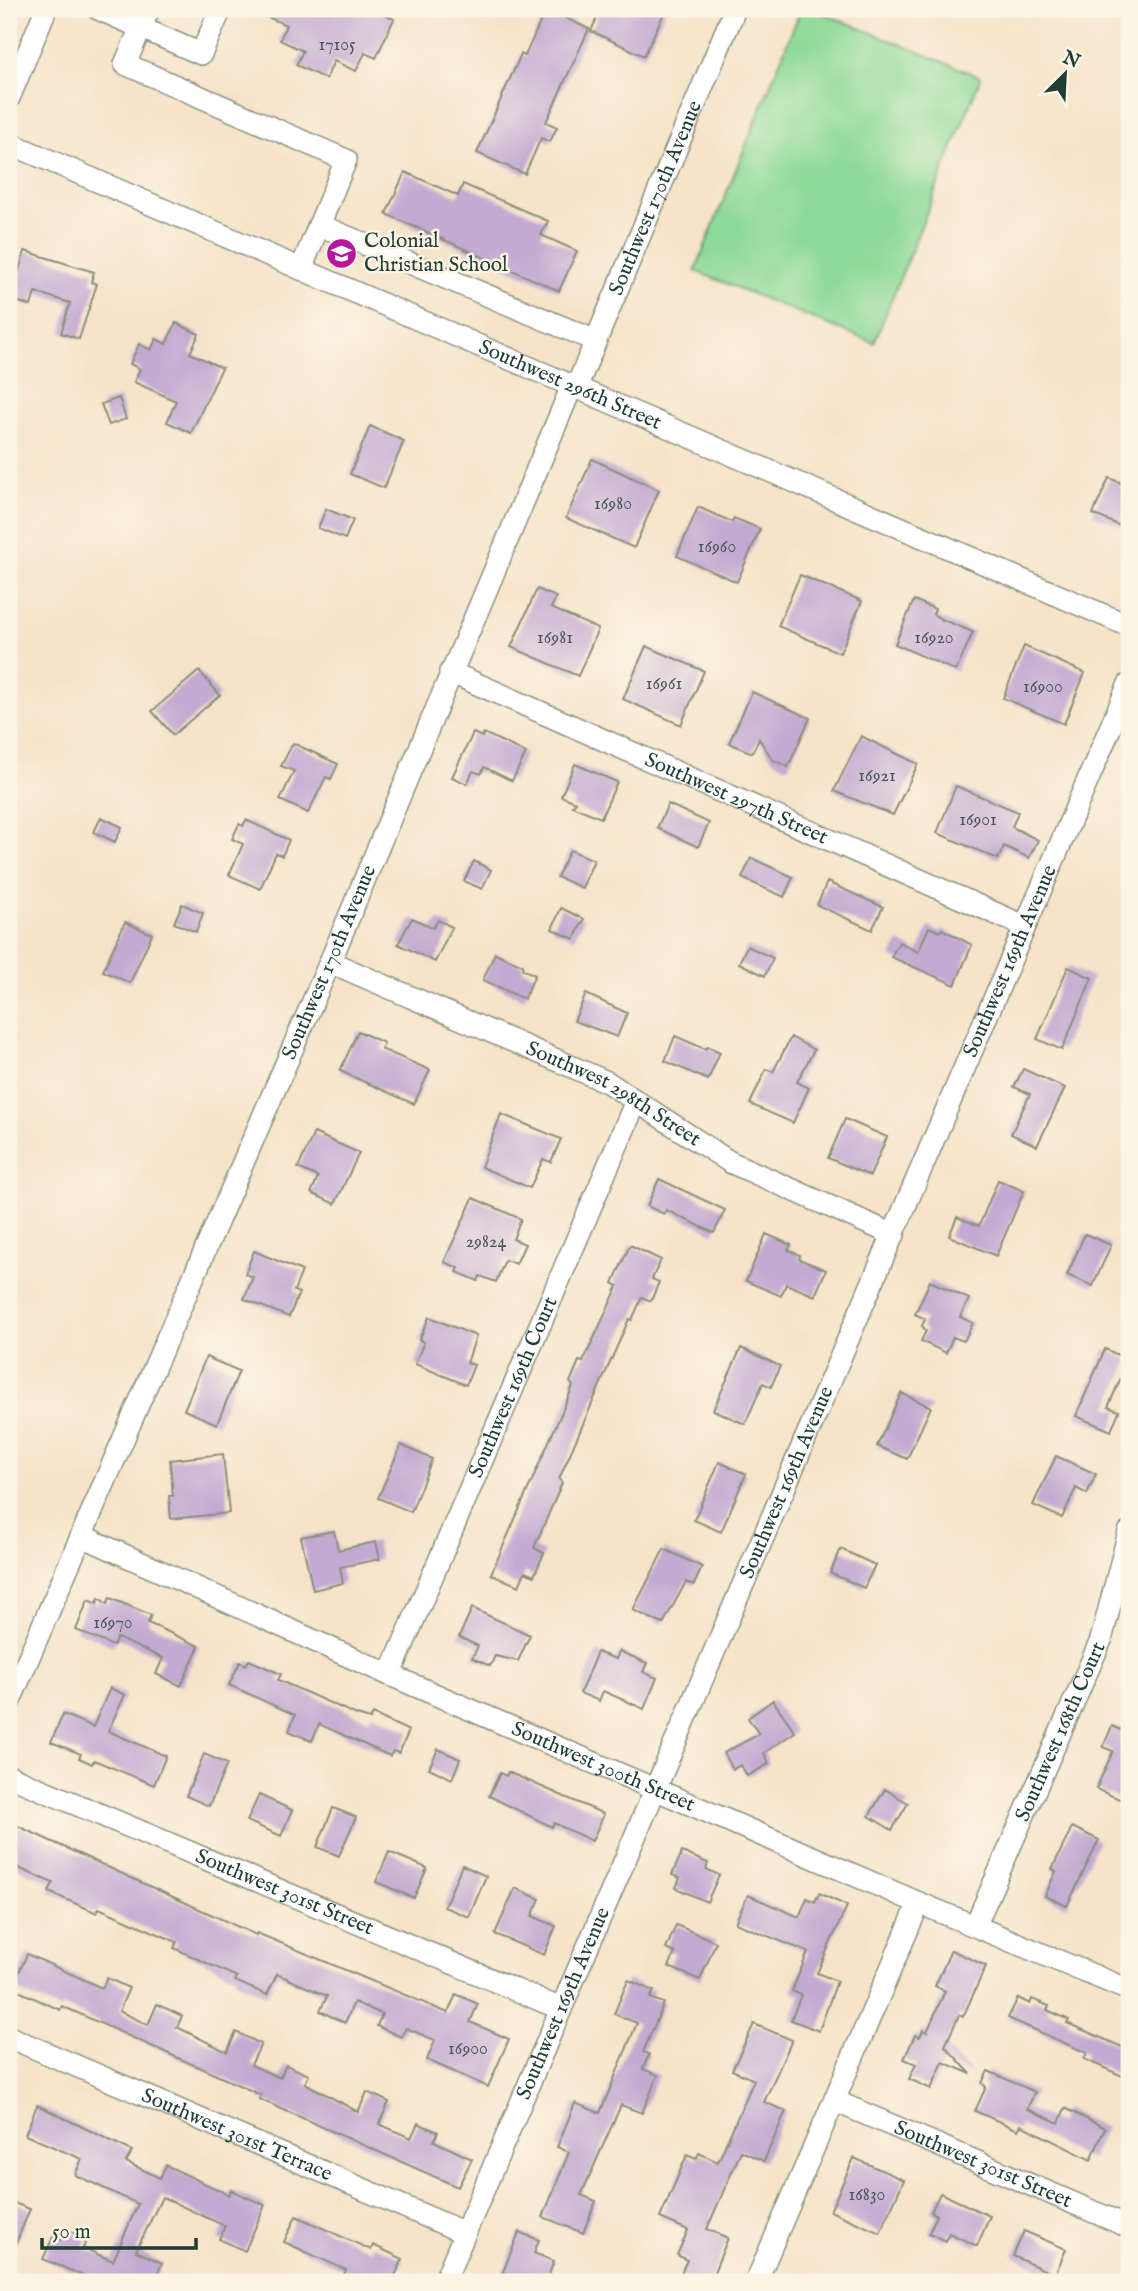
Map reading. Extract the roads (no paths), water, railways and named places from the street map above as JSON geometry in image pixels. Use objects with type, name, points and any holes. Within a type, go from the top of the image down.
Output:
[{"type":"street","points":[[9,98],[46,9]]},
{"type":"street","points":[[98,9],[145,18],[201,54],[220,9]]},
{"type":"street","name":"Southwest 170th Avenue","points":[[9,1703],[330,962],[450,672],[596,341],[735,9]]},
{"type":"street","points":[[145,18],[125,64],[346,160],[301,269]]},
{"type":"street","name":"Southwest 296th Street","points":[[9,143],[1129,626]]},
{"type":"street","points":[[319,225],[596,341]]},
{"type":"street","name":"Southwest 297th Street","points":[[450,672],[1024,926]]},
{"type":"street","name":"Southwest 169th Avenue","points":[[444,2282],[1129,684]]},
{"type":"street","name":"Southwest 298th Street","points":[[330,962],[607,1082],[730,1162],[894,1235]]},
{"type":"street","name":"Southwest 169th Court","points":[[390,1675],[636,1101]]},
{"type":"street","name":"Southwest 168th Court","points":[[976,1924],[1101,1640],[1129,1532]]},
{"type":"street","name":"Southwest 300th Street","points":[[82,1536],[390,1675],[656,1787],[919,1903],[976,1924],[1129,1990]]},
{"type":"street","name":"Southwest 301st Street","points":[[9,1776],[561,2009]]},
{"type":"street","points":[[756,2282],[919,1903]]},
{"type":"street","name":"Southwest 301st Terrace","points":[[9,2036],[465,2233]]},
{"type":"street","name":"Southwest 301st Street","points":[[835,2101],[1129,2227]]},
{"type":"place","name":"Colonial Christian School","points":[[341,253]]}]
